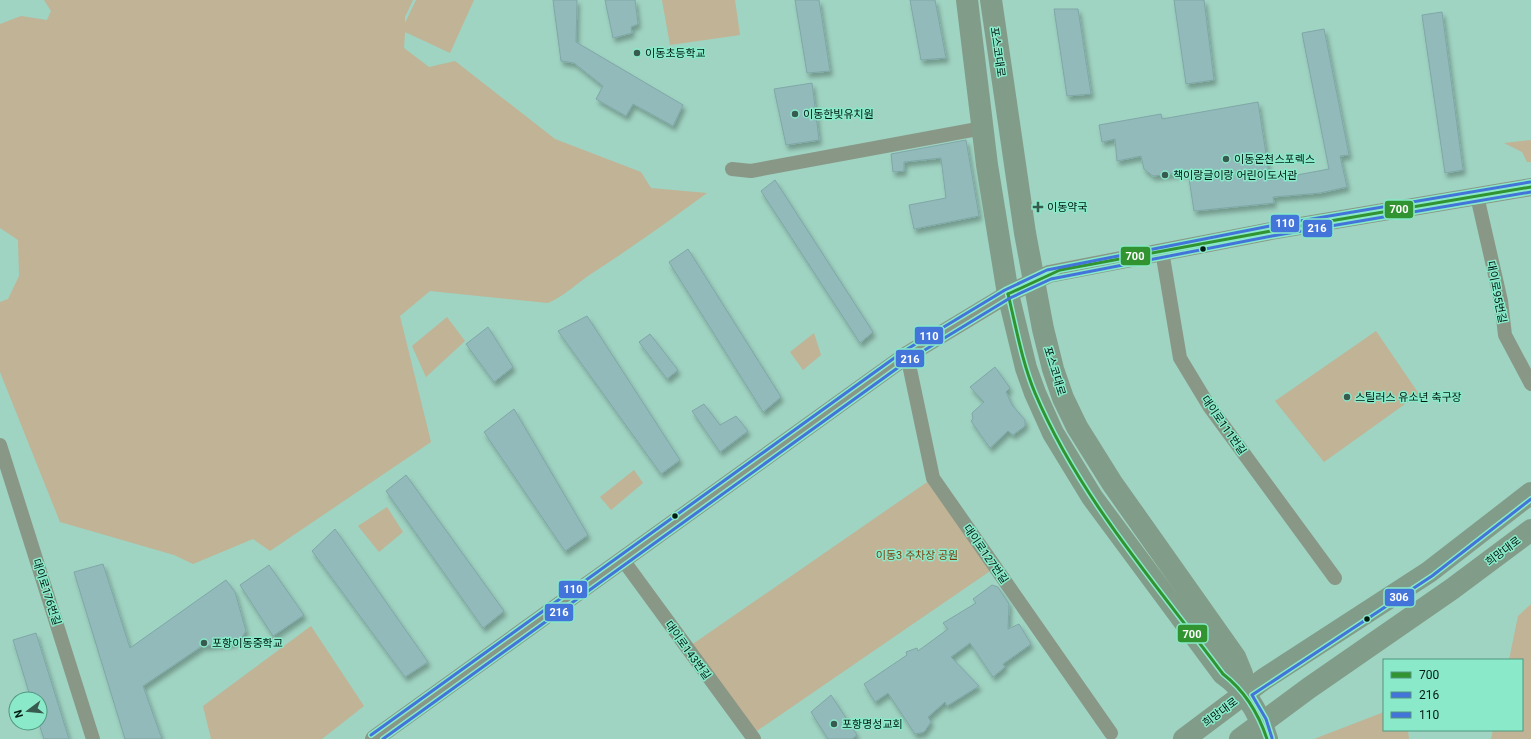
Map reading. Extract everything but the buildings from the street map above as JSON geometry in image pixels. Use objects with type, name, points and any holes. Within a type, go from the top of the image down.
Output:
[{"type":"main road","name":"포스코대로","points":[[967,0],[988,172],[1008,294],[1026,368],[1034,393],[1067,458],[1100,508],[1223,674],[1245,693]]},
{"type":"main road","name":"포스코대로","points":[[991,0],[1024,232],[1053,368],[1063,398],[1077,427],[1112,483],[1235,657],[1242,674],[1245,693],[1265,730]]},
{"type":"main road","points":[[972,44],[985,36],[996,39]]},
{"type":"main road","name":"희망대로","points":[[1184,739],[1245,693],[1429,572],[1531,493]]},
{"type":"main road","name":"희망대로","points":[[1240,739],[1265,730],[1531,530]]},
{"type":"street","points":[[732,169],[751,171],[983,128]]},
{"type":"street","points":[[384,736],[623,560],[906,355],[1008,294],[1034,281],[1060,270],[1531,187]]},
{"type":"street","name":"대이로95번길","points":[[1477,196],[1501,301],[1505,334],[1531,384]]},
{"type":"street","name":"대이로111번길","points":[[1162,251],[1180,358],[1209,406],[1335,578]]},
{"type":"street","name":"대이로127번길","points":[[906,355],[933,478],[1111,733]]},
{"type":"street","name":"대이로176번길","points":[[0,445],[93,739]]},
{"type":"street","name":"대이로143번길","points":[[623,560],[752,737]]},
{"type":"green space","points":[[44,0],[413,0],[405,17],[405,23],[416,0],[474,0],[450,53],[405,32],[404,48],[429,67],[455,61],[555,139],[641,172],[651,188],[707,193],[565,293],[548,303],[430,291],[400,316],[431,442],[270,551],[253,539],[193,564],[174,555],[60,522],[0,372],[0,302],[8,299],[19,276],[18,240],[0,228],[0,24],[21,16],[47,20],[51,11]]},
{"type":"green space","points":[[662,0],[735,0],[740,35],[670,45]]},
{"type":"green space","points":[[1531,140],[1531,162],[1527,162],[1522,152],[1504,143]]},
{"type":"green space","points":[[447,317],[465,341],[426,377],[412,346]]},
{"type":"green space","name":"스틸러스 유소년 축구장","points":[[1376,331],[1419,394],[1324,462],[1275,401]]},
{"type":"green space","points":[[814,333],[821,355],[803,370],[790,352]]},
{"type":"green space","points":[[634,470],[643,483],[611,510],[600,497]]},
{"type":"green space","name":"이동3 주차장 공원","points":[[933,478],[996,567],[751,735],[687,648]]},
{"type":"green space","points":[[387,507],[403,532],[379,552],[358,526]]},
{"type":"green space","points":[[1531,604],[1531,739],[1491,739],[1493,731],[1523,731],[1523,659],[1509,659],[1518,616]]},
{"type":"green space","points":[[311,626],[364,706],[322,739],[211,739],[203,706]]},
{"type":"green space","points":[[1383,712],[1383,731],[1408,731],[1409,739],[1314,739]]},
{"type":"transit line","name":"110","points":[[371,735],[904,351],[1005,290],[1047,270],[1270,226],[1530,182]]},
{"type":"transit line","name":"700","points":[[1008,294],[1060,270],[1271,231],[1531,187]]},
{"type":"transit line","name":"216","points":[[383,739],[910,359],[1010,298],[1051,279],[1272,236],[1531,192]]},
{"type":"transit line","name":"700","points":[[1008,294],[1030,381],[1053,431],[1074,468],[1120,539],[1223,674],[1238,688],[1250,703],[1267,739]]},
{"type":"transit line","name":"306","points":[[1272,738],[1266,719],[1252,695],[1432,576],[1531,499]]},
{"type":"place","name":"이동초등학교","points":[[637,53]]},
{"type":"place","name":"이동한빛유치원","points":[[795,114]]},
{"type":"place","name":"이동온천스포렉스","points":[[1226,159]]},
{"type":"place","name":"책이랑글이랑 어린이도서관","points":[[1165,175]]},
{"type":"place","name":"이동약국","points":[[1038,207]]},
{"type":"place","name":"스틸러스 유소년 축구장","points":[[1347,397]]},
{"type":"place","name":"포항이동중학교","points":[[204,643]]},
{"type":"place","name":"포항명성교회","points":[[834,724]]}]
